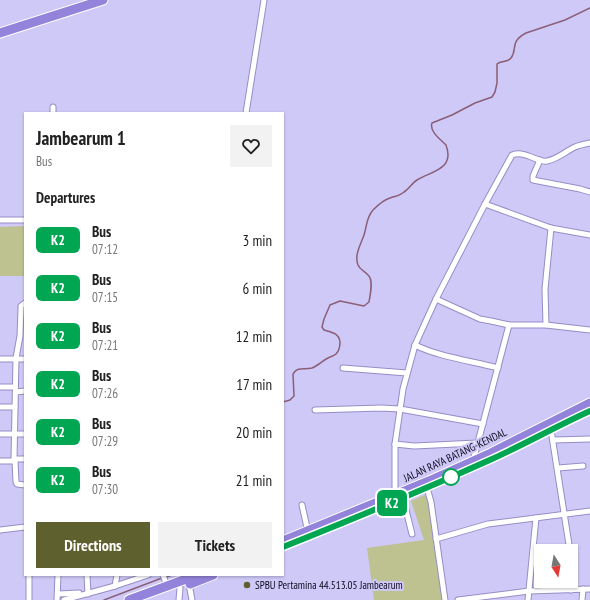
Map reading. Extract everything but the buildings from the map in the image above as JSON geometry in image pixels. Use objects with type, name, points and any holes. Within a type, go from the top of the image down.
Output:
[{"type":"highway","points":[[0,33],[104,0]]},
{"type":"highway","name":"JALAN RAYA BATANG-KENDAL","points":[[284,541],[399,497],[427,488],[493,458],[590,404]]},
{"type":"highway","name":"JALAN RAYA BATANG-KENDAL","points":[[284,547],[399,497],[473,461],[536,434],[551,430],[590,411]]},
{"type":"highway","points":[[129,600],[165,580],[191,576]]},
{"type":"highway","points":[[146,600],[210,576]]},
{"type":"street","points":[[246,112],[264,0]]},
{"type":"street","points":[[53,112],[54,106]]},
{"type":"street","points":[[412,534],[399,497],[395,444],[407,373],[415,345],[436,299],[512,155],[518,153],[530,155],[540,160],[547,161],[558,157],[575,147],[590,143]]},
{"type":"street","points":[[540,160],[533,176],[533,180],[590,192]]},
{"type":"street","points":[[485,204],[551,228],[590,235]]},
{"type":"street","points":[[0,220],[24,220]]},
{"type":"street","points":[[546,325],[545,289],[551,228]]},
{"type":"street","points":[[436,299],[480,319],[510,325],[546,325],[590,330]]},
{"type":"street","points":[[24,304],[21,306],[23,319],[22,339],[16,358],[14,434],[16,482],[17,484],[24,485]]},
{"type":"street","points":[[473,461],[510,325]]},
{"type":"street","points":[[415,345],[436,353],[498,368]]},
{"type":"street","points":[[0,359],[24,359]]},
{"type":"street","points":[[343,368],[407,373]]},
{"type":"street","points":[[0,387],[24,391]]},
{"type":"street","points":[[0,407],[15,407]]},
{"type":"street","points":[[314,410],[381,408],[400,409],[483,424]]},
{"type":"street","points":[[551,430],[569,544]]},
{"type":"street","points":[[0,434],[24,434]]},
{"type":"street","points":[[553,440],[590,439]]},
{"type":"street","points":[[395,444],[414,446],[477,443]]},
{"type":"street","points":[[0,461],[24,459]]},
{"type":"street","points":[[558,468],[583,466]]},
{"type":"street","points":[[427,488],[431,502],[445,600]]},
{"type":"street","points":[[302,505],[308,532]]},
{"type":"street","points":[[436,539],[488,524],[590,511]]},
{"type":"street","points":[[528,600],[536,518]]},
{"type":"street","points":[[0,530],[24,527]]},
{"type":"street","points":[[29,576],[29,600]]},
{"type":"street","points":[[57,600],[58,576]]},
{"type":"street","points":[[87,576],[87,594]]},
{"type":"street","points":[[116,586],[117,576]]},
{"type":"street","points":[[64,600],[116,586],[145,576]]},
{"type":"street","points":[[179,600],[185,586]]},
{"type":"street","points":[[185,586],[192,600]]},
{"type":"street","points":[[582,600],[583,589]]},
{"type":"street","points":[[458,600],[529,591],[590,589]]},
{"type":"street","points":[[58,594],[87,594]]},
{"type":"green space","points":[[24,226],[24,276],[0,276],[0,227]]},
{"type":"green space","points":[[427,494],[443,600],[374,600],[367,548],[424,540],[411,501]]},
{"type":"waterway","points":[[284,402],[290,400],[294,396],[293,374],[297,370],[314,367],[335,355],[340,347],[338,337],[334,333],[324,330],[322,327],[330,305],[340,301],[364,306],[369,302],[371,280],[370,277],[359,267],[357,257],[368,219],[373,210],[383,201],[401,194],[417,180],[445,164],[448,153],[446,145],[438,138],[432,129],[432,123],[475,103],[492,97],[497,83],[497,64],[511,58],[517,39],[521,36],[565,20],[590,8]]},
{"type":"waterway","points":[[104,600],[162,578]]},
{"type":"bus line","name":"K2","points":[[284,547],[355,519],[427,488],[590,411]]},
{"type":"place","name":"SPBU Pertamina 44.513.05 Jambearum","points":[[247,585]]}]
